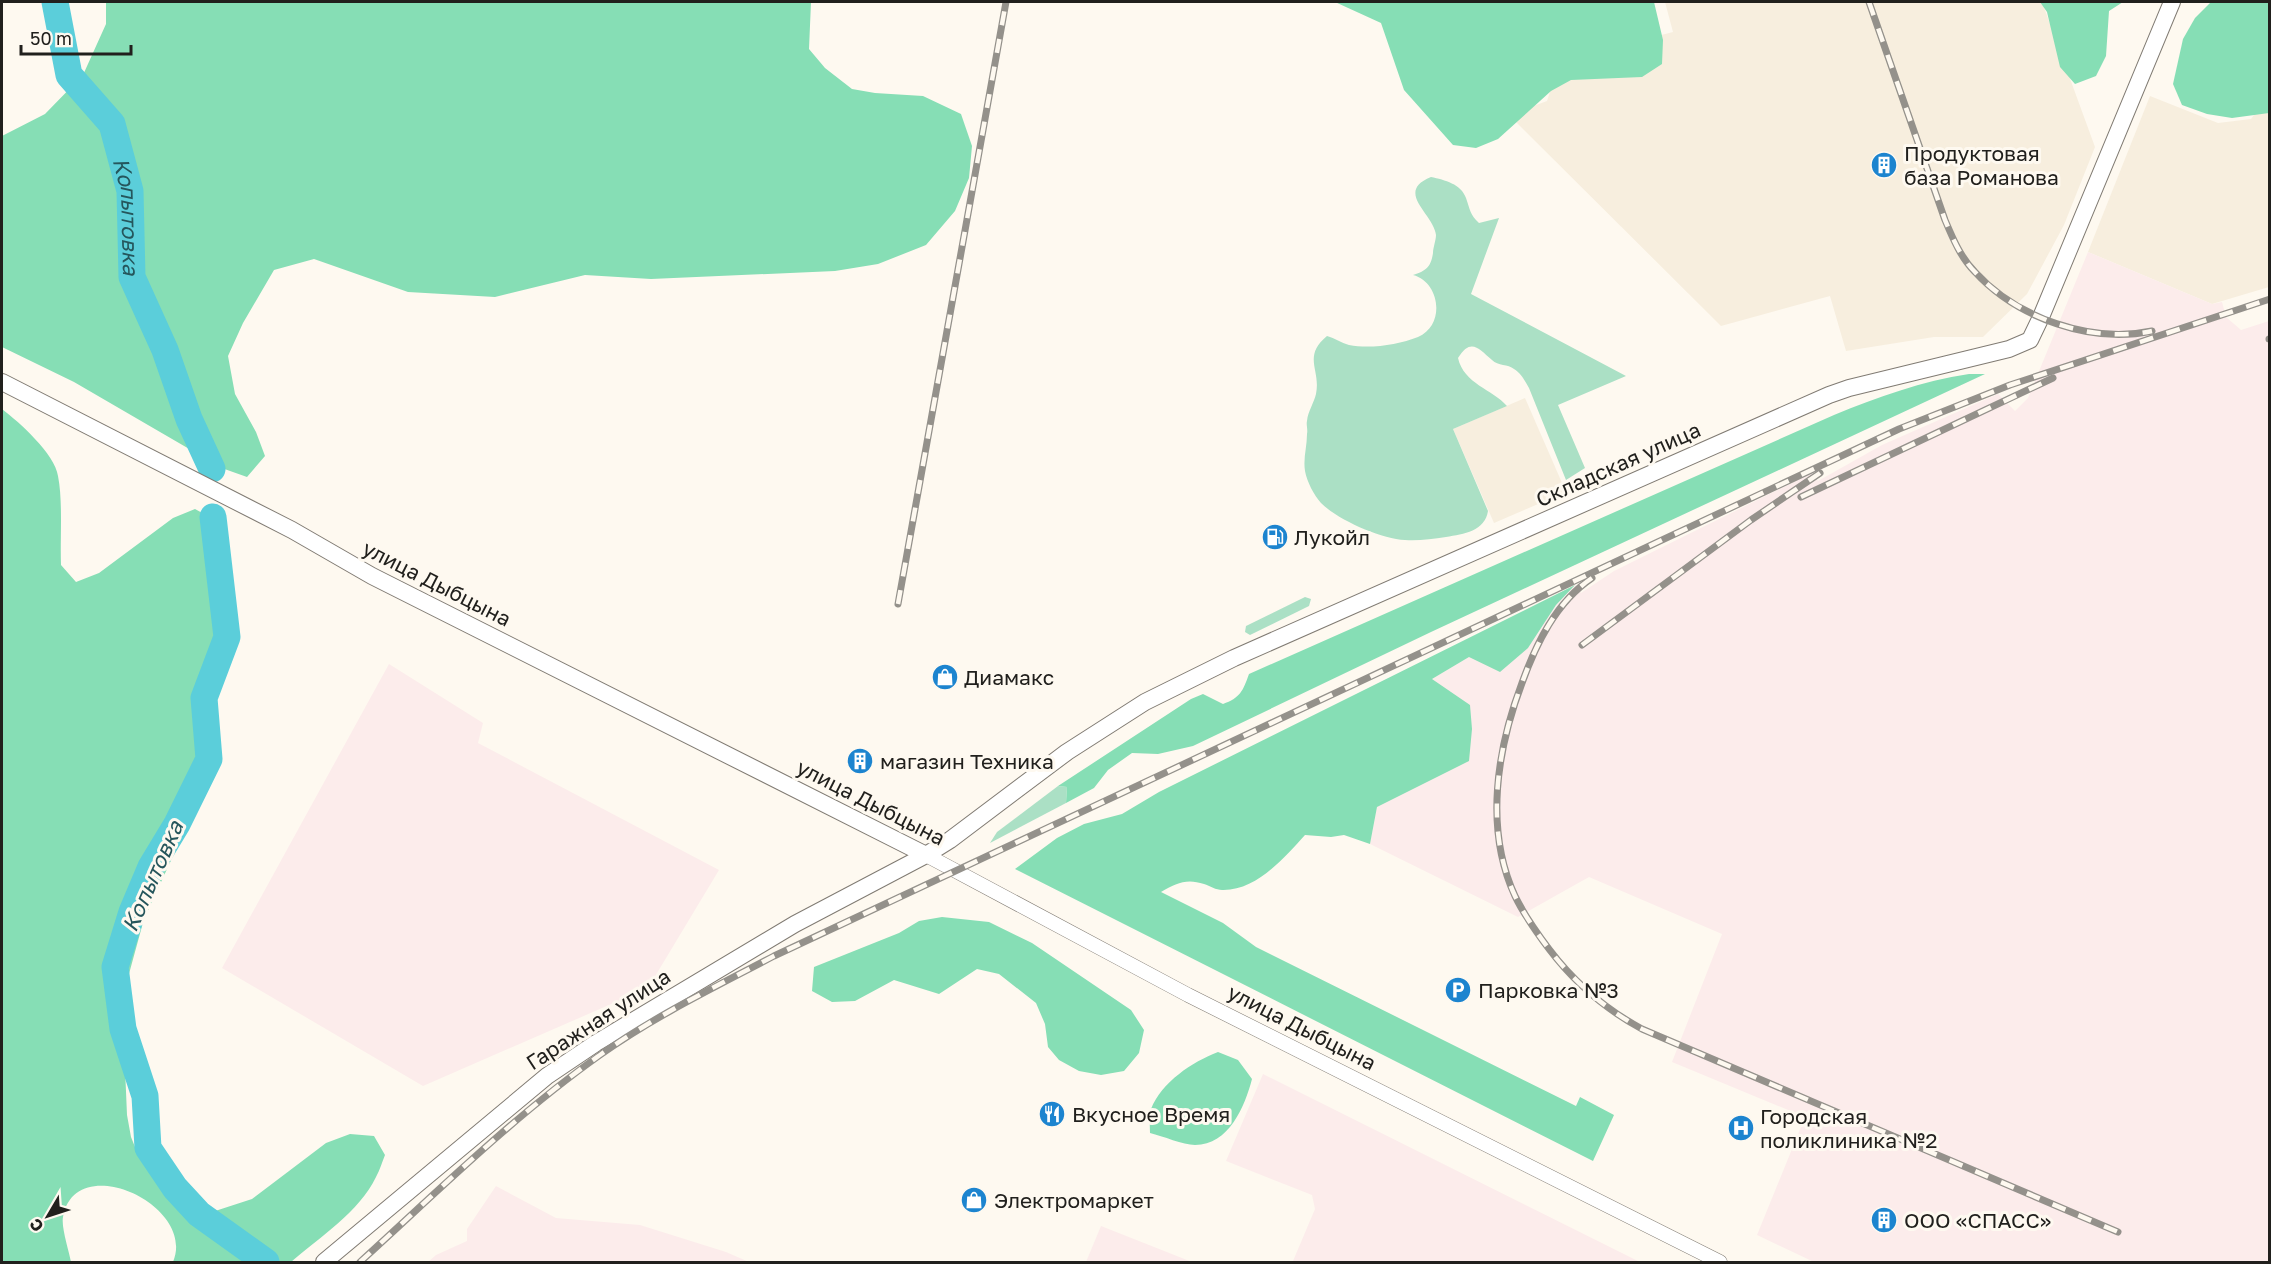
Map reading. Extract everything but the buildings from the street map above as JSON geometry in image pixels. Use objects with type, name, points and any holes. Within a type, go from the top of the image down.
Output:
[{"type":"street","name":"Складская улица","points":[[926,855],[950,840],[1067,752],[1135,708],[1234,658],[1839,392],[1879,380],[2009,349],[2030,340],[2172,2]]},
{"type":"street","name":"улица Дыбцына","points":[[2,382],[292,530],[372,576],[926,855],[1188,995],[1720,1263]]},
{"type":"street","name":"Гаражная улица","points":[[324,1263],[547,1076],[596,1042],[795,924],[926,855]]},
{"type":"shaded area","points":[[1665,2],[2042,2],[2095,147],[2064,225],[2027,294],[1983,337],[1934,337],[1846,351],[1830,296],[1721,326],[1509,115],[1547,101],[1560,61],[1673,32]]},
{"type":"shaded area","points":[[2150,96],[2218,123],[2251,119],[2269,96],[2269,287],[2212,304],[2088,252]]},
{"type":"shaded area","points":[[2088,252],[2212,304],[2222,302],[2226,317],[2241,330],[2269,321],[2269,1262],[1814,1262],[1757,1235],[1805,1117],[1672,1062],[1722,934],[1589,877],[1518,917],[1370,844],[1377,807],[1432,679],[1469,657],[1528,648],[1556,605],[1575,585],[1581,593],[1614,571],[1812,473],[1818,481],[1882,445],[1998,394],[2015,411],[2028,398]]},
{"type":"shaded area","points":[[1525,398],[1566,492],[1494,523],[1453,429]]},
{"type":"shaded area","points":[[389,664],[483,723],[478,743],[719,870],[648,988],[423,1086],[222,968]]},
{"type":"shaded area","points":[[1263,1074],[1640,1262],[1293,1261],[1315,1209],[1312,1195],[1226,1161]]},
{"type":"shaded area","points":[[496,1186],[556,1218],[640,1225],[726,1252],[749,1262],[428,1262],[436,1255],[467,1241],[467,1229]]},
{"type":"shaded area","points":[[1101,1226],[1192,1262],[1086,1262]]},
{"type":"green space","points":[[106,2],[811,2],[809,49],[825,68],[852,89],[923,96],[961,114],[972,146],[969,178],[955,211],[926,245],[878,264],[835,271],[651,279],[585,275],[495,297],[408,292],[314,259],[274,270],[243,323],[228,356],[235,394],[256,432],[265,456],[247,477],[216,466],[74,382],[2,347],[2,136],[45,114],[83,75],[106,24]]},
{"type":"green space","points":[[1335,2],[1654,2],[1663,40],[1662,64],[1642,77],[1571,80],[1551,91],[1498,139],[1476,148],[1453,145],[1404,90],[1381,23]]},
{"type":"green space","points":[[2040,2],[2123,2],[2109,11],[2106,56],[2096,76],[2075,84],[2060,67],[2047,12]]},
{"type":"green space","points":[[2211,2],[2269,2],[2269,113],[2232,118],[2207,114],[2182,105],[2173,84],[2183,39],[2195,18]]},
{"type":"green space","points":[[1431,177],[1447,181],[1460,189],[1479,223],[1499,218],[1471,294],[1626,376],[1558,405],[1585,468],[1566,480],[1523,377],[1512,367],[1494,362],[1479,349],[1467,348],[1458,358],[1461,367],[1472,380],[1507,406],[1453,429],[1488,511],[1486,518],[1478,527],[1466,533],[1430,539],[1405,540],[1360,528],[1321,503],[1307,480],[1304,462],[1307,423],[1317,385],[1314,357],[1315,350],[1320,343],[1327,336],[1349,345],[1384,346],[1418,337],[1433,323],[1436,314],[1434,295],[1422,279],[1413,275],[1425,270],[1429,265],[1436,239],[1434,227],[1416,196],[1416,189]]},
{"type":"green space","points":[[1969,374],[1985,374],[1431,632],[1193,746],[1158,754],[1132,753],[1108,770],[1094,788],[1066,803],[1067,787],[1058,786],[1191,699],[1203,694],[1223,704],[1229,702],[1240,693],[1249,674],[1834,415],[1900,390]]},
{"type":"green space","points":[[2,409],[35,439],[55,467],[60,497],[61,565],[76,582],[99,573],[173,518],[195,509],[215,520],[224,541],[216,709],[197,804],[144,919],[115,1025],[125,1068],[127,1115],[131,1137],[139,1157],[166,1193],[184,1208],[209,1213],[252,1199],[326,1143],[350,1134],[374,1136],[385,1155],[369,1190],[349,1213],[291,1262],[173,1262],[176,1241],[168,1221],[152,1205],[132,1193],[109,1186],[89,1187],[72,1197],[63,1217],[64,1233],[71,1262],[2,1262]]},
{"type":"green space","points":[[1575,585],[1556,605],[1528,648],[1500,672],[1469,657],[1432,679],[1470,705],[1472,729],[1469,761],[1377,807],[1370,844],[1344,835],[1331,837],[1305,835],[1268,872],[1246,885],[1222,890],[1198,882],[1187,882],[1161,892],[1223,923],[1256,947],[1576,1106],[1580,1097],[1614,1115],[1593,1161],[1015,869],[1057,838],[1084,824],[1122,814],[1159,792]]},
{"type":"green space","points":[[1305,597],[1311,599],[1309,606],[1250,635],[1245,632],[1246,626]]},
{"type":"green space","points":[[1058,786],[1067,787],[1066,803],[990,843],[997,832]]},
{"type":"green space","points":[[942,917],[989,922],[1032,943],[1131,1010],[1144,1030],[1139,1053],[1124,1071],[1101,1075],[1079,1071],[1059,1060],[1048,1047],[1045,1024],[1036,1003],[999,974],[977,969],[939,994],[894,980],[855,1001],[832,1002],[812,991],[814,967],[899,933],[919,921]]},
{"type":"green space","points":[[1218,1052],[1238,1060],[1252,1079],[1245,1101],[1234,1122],[1217,1138],[1195,1145],[1150,1133],[1151,1109],[1162,1090],[1188,1067]]},
{"type":"waterway","name":"Копытовка","points":[[55,2],[69,75],[112,124],[130,191],[132,277],[165,350],[189,419],[212,469]]},
{"type":"waterway","name":"Копытовка","points":[[213,517],[227,637],[204,698],[209,759],[177,824],[151,867],[132,912],[115,967],[123,1029],[145,1096],[148,1148],[175,1188],[199,1214],[266,1262]]},
{"type":"railway","points":[[898,604],[1006,2]]},
{"type":"railway","points":[[1869,2],[1945,220],[1970,267],[1992,288],[2012,302],[2056,324],[2105,334],[2152,331]]},
{"type":"railway","points":[[360,1262],[477,1155],[568,1078],[642,1027],[774,956],[1899,429],[2010,385],[2270,299]]},
{"type":"railway","points":[[1801,497],[2053,378]]},
{"type":"railway","points":[[1582,645],[1751,520],[1820,473]]},
{"type":"railway","points":[[1592,578],[1579,588],[1558,611],[1534,654],[1513,708],[1506,735],[1498,789],[1497,817],[1505,870],[1522,910],[1559,961],[1603,1004],[1642,1029],[2118,1232]]},
{"type":"place","name":"Продуктовая база Романова","points":[[1884,165]]},
{"type":"place","name":"Лукойл","points":[[1275,537]]},
{"type":"place","name":"Диамакс","points":[[945,677]]},
{"type":"place","name":"магазин Техника","points":[[860,761]]},
{"type":"place","name":"Парковка №3","points":[[1458,990]]},
{"type":"place","name":"Вкусное Время","points":[[1052,1114]]},
{"type":"place","name":"Городская поликлиника №2","points":[[1741,1128]]},
{"type":"place","name":"Электромаркет","points":[[974,1200]]},
{"type":"place","name":"ООО «СПАСС»","points":[[1884,1220]]}]
